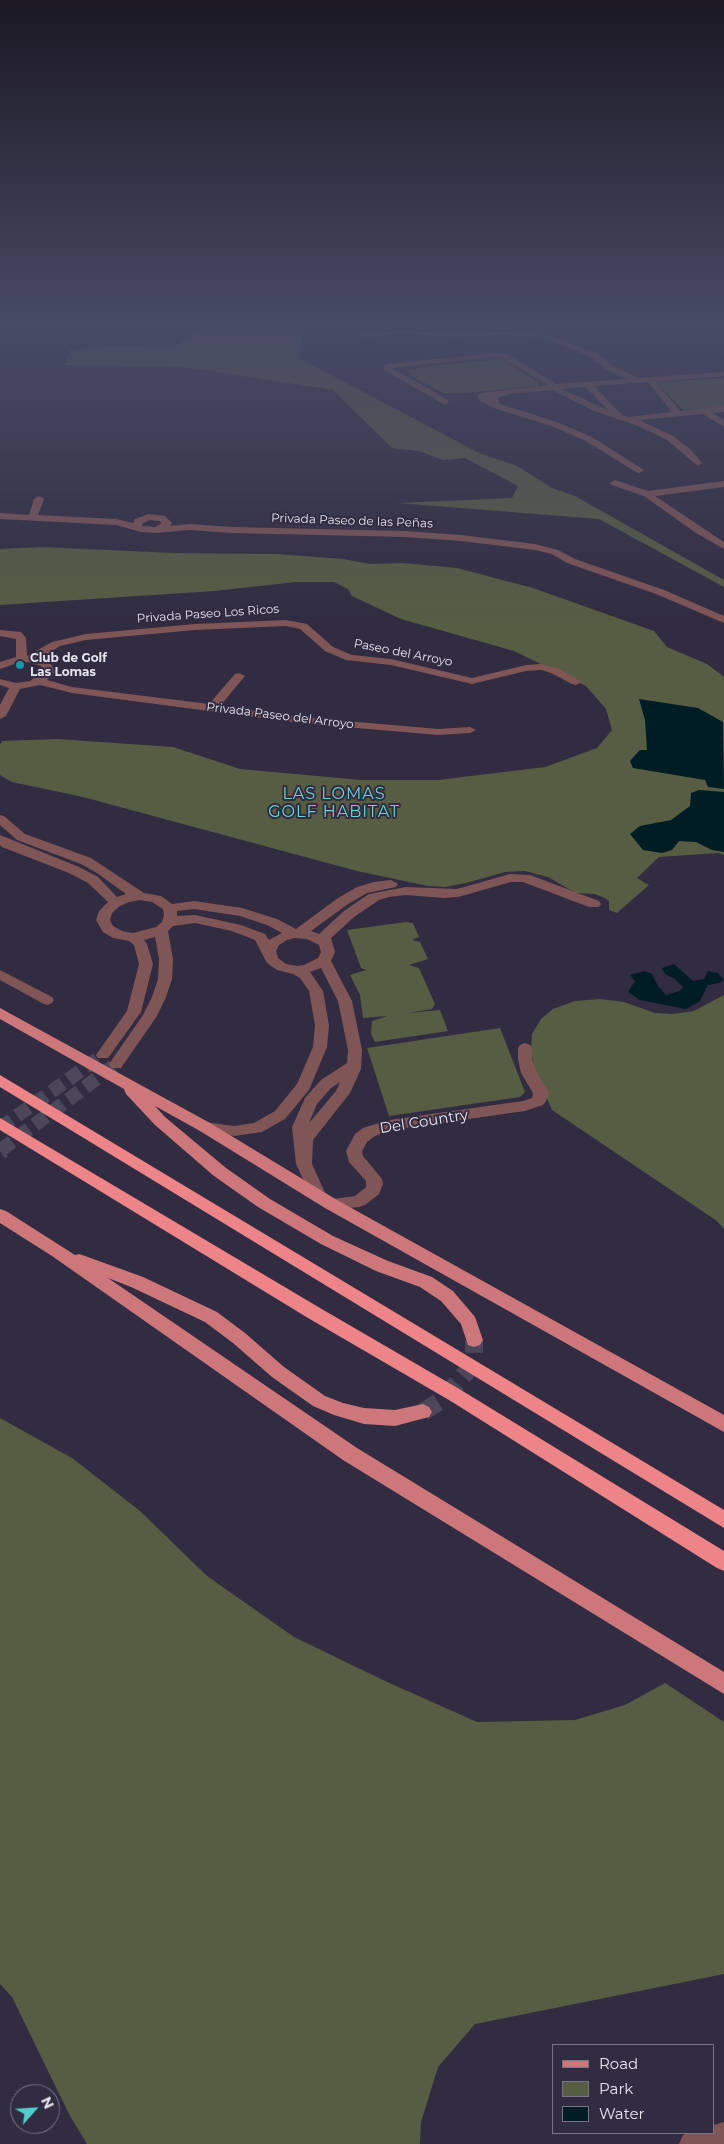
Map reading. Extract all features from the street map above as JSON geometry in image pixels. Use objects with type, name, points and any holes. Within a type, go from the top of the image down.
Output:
[{"type":"highway","points":[[0,1080],[724,1520]]},
{"type":"highway","points":[[0,1123],[305,1308],[455,1395],[720,1561]]},
{"type":"main road","points":[[0,1013],[205,1127],[325,1200],[724,1424]]},
{"type":"main road","points":[[123,1081],[160,1121],[220,1172],[264,1202],[327,1240],[382,1266],[426,1282],[447,1296],[469,1322],[474,1340]]},
{"type":"main road","points":[[0,1215],[58,1252],[350,1454],[724,1684]]},
{"type":"main road","points":[[58,1252],[137,1282],[211,1317],[239,1338],[278,1372],[319,1401],[340,1410],[364,1416],[395,1418],[423,1412]]},
{"type":"street","points":[[549,426],[561,436],[586,444],[604,447],[639,470]]},
{"type":"street","points":[[653,426],[687,451],[698,462]]},
{"type":"street","points":[[615,483],[646,494],[724,546]]},
{"type":"street","points":[[646,494],[724,484]]},
{"type":"street","points":[[0,516],[33,516],[39,499]]},
{"type":"street","name":"Privada Paseo de las Peñas","points":[[33,516],[139,523],[148,531],[164,525],[232,530],[439,536],[513,545],[542,557],[571,560],[660,592],[724,620]]},
{"type":"street","name":"Privada Paseo Los Ricos","points":[[0,666],[9,661],[36,657],[56,644],[68,643],[86,637],[195,627],[286,623],[303,626],[339,654]]},
{"type":"street","points":[[0,633],[17,634],[21,638],[26,659]]},
{"type":"street","name":"Privada Paseo Los Ricos","points":[[44,674],[46,660],[66,648],[68,643]]},
{"type":"street","name":"Paseo del Arroyo","points":[[339,654],[391,662],[472,681],[526,668],[541,667],[555,671],[576,682]]},
{"type":"street","name":"Privada Paseo del Arroyo","points":[[26,659],[44,674],[72,690],[90,690],[300,720],[388,729],[438,732],[470,730]]},
{"type":"street","points":[[1,684],[16,686],[44,674]]},
{"type":"street","points":[[212,708],[239,676]]},
{"type":"street","points":[[0,716],[16,686]]},
{"type":"street","points":[[2,824],[21,837],[86,861],[102,870],[128,890],[140,896],[156,899],[169,908],[171,915],[165,927],[166,959],[164,979],[159,998],[150,1016],[116,1064]]},
{"type":"street","points":[[0,839],[7,844],[74,870],[93,880],[106,892],[114,903]]},
{"type":"street","points":[[269,951],[273,943],[282,936],[298,933],[361,897],[388,893],[458,893],[510,878],[525,878],[594,904]]},
{"type":"street","points":[[140,896],[126,898],[114,903],[106,911],[103,920],[108,929],[118,935],[133,937],[148,935],[177,920],[195,919],[236,928],[260,937],[269,951],[272,960],[282,967],[297,970],[305,975],[316,991],[322,1025],[320,1047],[304,1086],[293,1102],[280,1115],[257,1128],[234,1131],[205,1127]]},
{"type":"street","points":[[297,970],[317,966],[324,961],[328,952],[324,938],[361,897]]},
{"type":"street","points":[[169,908],[194,905],[242,912],[298,933],[319,938],[325,943]]},
{"type":"street","points":[[104,1054],[134,1012],[143,982],[146,964],[140,944],[133,937]]},
{"type":"street","points":[[303,1150],[306,1139],[312,1130],[342,1093],[354,1065],[356,1050],[345,1001],[324,961]]},
{"type":"street","points":[[0,974],[47,1000]]},
{"type":"street","name":"Del Country","points":[[325,1200],[359,1201],[372,1190],[375,1184],[374,1179],[355,1158],[354,1151],[361,1138],[374,1129],[389,1125],[525,1106],[538,1101],[541,1093],[529,1073],[525,1059],[525,1048]]},
{"type":"street","points":[[325,1200],[304,1164],[300,1127],[310,1102],[326,1084],[354,1065]]},
{"type":"street","points":[[293,1102],[308,1108]]},
{"type":"street","points":[[692,2144],[724,2135]]},
{"type":"green space","points":[[370,426],[428,426],[479,453],[517,466],[552,488],[575,496],[724,580],[724,587],[599,519],[398,503],[512,498],[518,486],[465,458],[443,460],[419,451],[392,448]]},
{"type":"green space","points":[[42,547],[174,553],[276,554],[343,559],[370,564],[403,563],[457,568],[533,588],[654,631],[667,647],[707,664],[724,677],[724,855],[718,853],[659,857],[637,878],[649,885],[617,913],[609,910],[609,901],[603,897],[594,894],[576,893],[548,877],[525,871],[505,872],[445,887],[428,886],[357,871],[83,797],[12,782],[0,775],[0,745],[2,741],[57,739],[173,747],[240,769],[361,780],[438,780],[545,767],[597,748],[612,730],[606,709],[586,686],[514,651],[401,619],[352,596],[348,589],[334,582],[296,582],[214,591],[0,605],[0,549]]},
{"type":"green space","points":[[406,922],[413,923],[419,937],[412,940],[420,942],[428,959],[409,965],[419,968],[435,1004],[432,1009],[407,1013],[440,1010],[448,1031],[375,1042],[371,1034],[372,1021],[387,1016],[363,1018],[360,995],[350,975],[366,970],[361,968],[347,930]]},
{"type":"green space","points":[[724,995],[724,1229],[717,1221],[552,1110],[535,1072],[531,1051],[532,1034],[541,1019],[553,1009],[575,1001],[600,999],[624,1002],[655,1013],[672,1014],[694,1011]]},
{"type":"green space","points":[[500,1028],[525,1092],[520,1097],[389,1116],[367,1048]]},
{"type":"green space","points":[[0,1418],[72,1458],[140,1511],[207,1576],[294,1637],[385,1681],[477,1722],[575,1720],[625,1705],[665,1683],[724,1722],[724,1974],[475,2024],[438,2067],[421,2122],[420,2144],[87,2144],[60,2095],[60,2084],[54,2084],[12,1997],[0,1984]]},
{"type":"water","points":[[639,699],[698,708],[723,722],[724,789],[708,787],[705,780],[633,768],[630,761],[640,750],[647,750],[645,720]]},
{"type":"water","points":[[699,790],[724,792],[724,852],[712,850],[696,842],[679,841],[672,850],[662,853],[643,850],[630,834],[640,826],[671,820],[690,806],[691,793]]},
{"type":"water","points":[[674,964],[693,981],[704,979],[708,971],[718,973],[724,980],[708,985],[700,1001],[686,1009],[640,1000],[628,992],[635,981],[630,975],[644,971],[652,974],[658,986],[666,995],[680,991],[683,987],[675,979],[665,974],[662,968]]},
{"type":"tunnel","points":[[0,1128],[103,1055]]},
{"type":"tunnel","points":[[1,1150],[116,1064]]},
{"type":"tunnel","points":[[423,1412],[443,1399],[469,1369],[474,1359],[474,1340]]},
{"type":"place","name":"Club de Golf Las Lomas","points":[[20,665]]},
{"type":"district","name":"LAS LOMAS GOLF HABITAT","points":[[334,803]]}]
